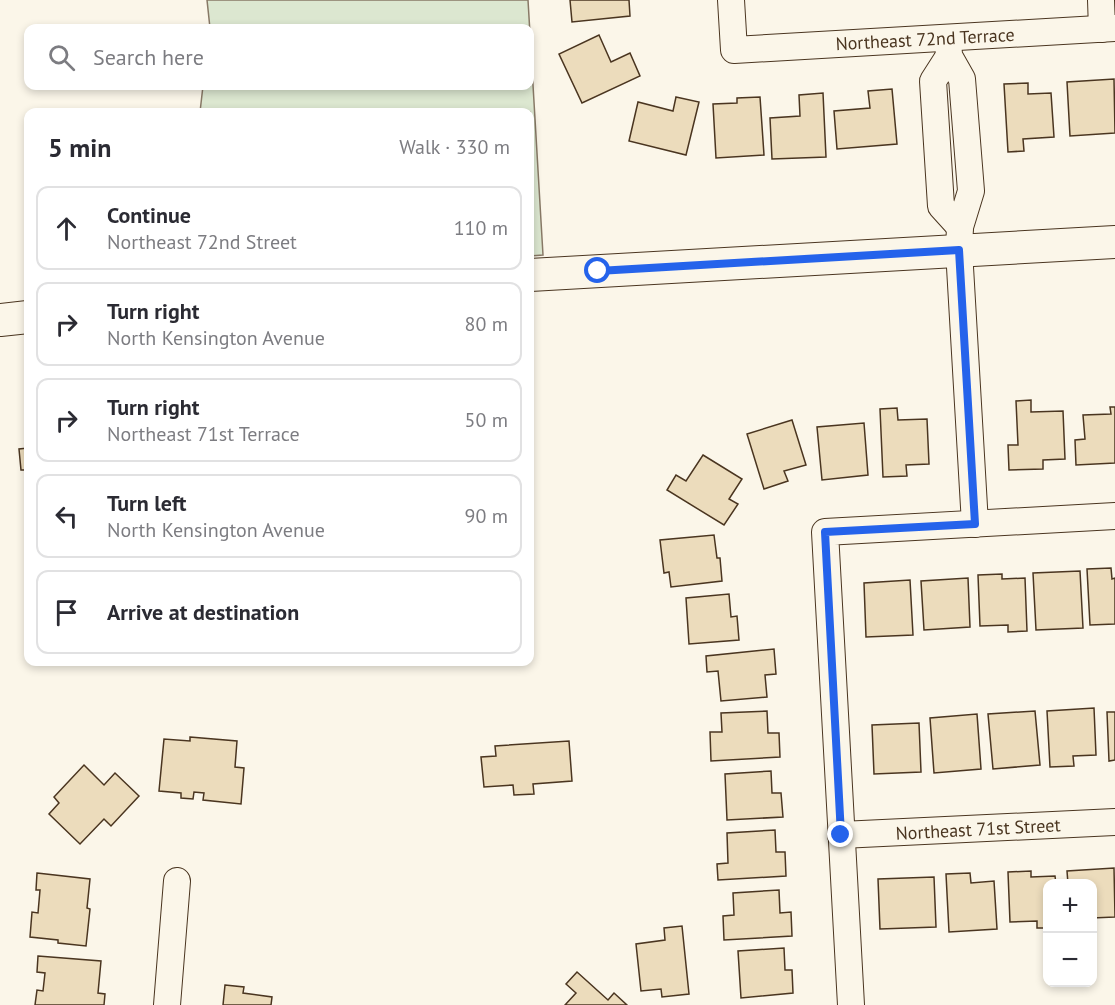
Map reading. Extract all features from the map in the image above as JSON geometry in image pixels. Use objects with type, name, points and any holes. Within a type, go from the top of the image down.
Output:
[{"type":"main road","points":[[534,275],[959,239],[1115,242]]},
{"type":"main road","points":[[0,320],[24,317]]},
{"type":"street","name":"Northeast 72nd Terrace","points":[[731,0],[734,50],[949,47],[1109,28]]},
{"type":"street","points":[[1101,0],[1109,28]]},
{"type":"street","points":[[949,47],[962,79],[971,191],[959,239],[975,524]]},
{"type":"street","points":[[851,1005],[825,532],[1115,516]]},
{"type":"street","name":"Northeast 71st Street","points":[[841,835],[1115,822]]},
{"type":"street","points":[[167,1005],[177,881]]},
{"type":"green space","points":[[207,0],[528,0],[530,24],[210,24]]},
{"type":"green space","points":[[203,90],[533,90],[543,255],[534,256],[534,108],[200,108]]},
{"type":"building","points":[[570,0],[629,0],[630,16],[572,22]]},
{"type":"building","points":[[599,35],[611,62],[630,53],[640,76],[582,103],[559,54]]},
{"type":"building","points":[[1114,79],[1115,133],[1070,136],[1067,82]]},
{"type":"building","points":[[1028,83],[1028,94],[1051,93],[1054,137],[1023,139],[1024,151],[1008,152],[1004,84]]},
{"type":"building","points":[[892,89],[897,144],[837,149],[834,111],[870,108],[868,91]]},
{"type":"building","points":[[823,93],[826,157],[772,159],[770,118],[800,116],[799,95]]},
{"type":"building","points":[[676,97],[699,102],[686,155],[629,141],[638,102],[673,111]]},
{"type":"building","points":[[760,97],[764,155],[716,158],[713,104],[737,103],[737,98]]},
{"type":"building","points":[[1031,400],[1031,412],[1063,411],[1065,459],[1043,460],[1043,469],[1009,470],[1008,445],[1018,445],[1016,401]]},
{"type":"building","points":[[1110,407],[1115,407],[1115,463],[1076,465],[1075,440],[1085,439],[1083,415],[1111,414]]},
{"type":"building","points":[[897,408],[898,420],[927,419],[929,464],[906,465],[907,476],[883,477],[880,409]]},
{"type":"building","points":[[792,420],[806,465],[784,471],[788,481],[764,489],[747,434]]},
{"type":"building","points":[[864,423],[868,475],[822,480],[817,427]]},
{"type":"building","points":[[24,448],[24,470],[21,470],[19,449]]},
{"type":"building","points":[[703,455],[742,479],[729,499],[738,504],[724,525],[667,490],[676,475],[686,481]]},
{"type":"building","points":[[714,535],[717,558],[720,558],[722,581],[671,587],[669,572],[664,573],[660,540]]},
{"type":"building","points":[[1111,568],[1112,579],[1115,578],[1115,624],[1090,625],[1087,569]]},
{"type":"building","points":[[1080,571],[1083,628],[1036,630],[1033,573]]},
{"type":"building","points":[[1002,574],[1002,579],[1025,578],[1027,631],[1008,632],[1008,625],[980,626],[978,575]]},
{"type":"building","points":[[968,578],[970,627],[924,630],[921,581]]},
{"type":"building","points":[[910,580],[913,635],[866,637],[864,583]]},
{"type":"building","points":[[729,594],[731,617],[737,616],[739,640],[689,644],[686,598]]},
{"type":"building","points":[[774,649],[776,674],[765,675],[767,697],[721,701],[718,671],[707,672],[706,656]]},
{"type":"building","points":[[1094,708],[1096,755],[1073,756],[1074,766],[1050,767],[1047,711]]},
{"type":"building","points":[[767,711],[768,733],[779,733],[780,757],[711,761],[710,732],[722,732],[721,713]]},
{"type":"building","points":[[1035,711],[1040,765],[993,769],[988,714]]},
{"type":"building","points":[[1107,712],[1115,712],[1115,760],[1109,761]]},
{"type":"building","points":[[977,714],[981,769],[934,773],[930,718]]},
{"type":"building","points":[[919,723],[921,772],[874,774],[872,725]]},
{"type":"building","points":[[190,737],[237,741],[235,767],[244,768],[241,804],[203,800],[204,793],[194,792],[193,799],[181,798],[181,793],[159,791],[164,739],[190,741]]},
{"type":"building","points":[[569,741],[572,781],[533,784],[534,794],[514,795],[513,785],[484,787],[481,757],[496,756],[495,746]]},
{"type":"building","points":[[84,765],[104,785],[115,773],[139,796],[111,826],[104,819],[80,844],[49,814],[59,803],[54,797]]},
{"type":"building","points":[[771,771],[772,793],[781,793],[783,817],[727,820],[725,774]]},
{"type":"building","points":[[775,830],[776,852],[785,852],[786,876],[718,880],[717,864],[728,863],[727,833]]},
{"type":"building","points":[[1114,868],[1115,917],[1097,918],[1097,879],[1068,879],[1067,871]]},
{"type":"building","points":[[1031,871],[1031,877],[1055,876],[1055,879],[1043,879],[1043,928],[1037,928],[1037,921],[1010,922],[1008,872]]},
{"type":"building","points":[[37,873],[90,879],[86,946],[30,937],[32,912],[38,913],[40,890],[36,890]]},
{"type":"building","points":[[970,873],[971,883],[994,881],[997,929],[949,932],[946,874]]},
{"type":"building","points":[[934,877],[936,927],[880,929],[878,879]]},
{"type":"building","points":[[779,890],[780,913],[791,912],[792,936],[724,940],[723,916],[734,915],[733,893]]},
{"type":"building","points":[[682,926],[689,994],[662,997],[661,989],[641,991],[636,944],[665,940],[664,928]]},
{"type":"building","points":[[784,948],[785,970],[792,970],[793,993],[741,998],[738,951]]},
{"type":"building","points":[[38,956],[101,961],[98,993],[105,994],[104,1005],[35,1005],[37,990],[43,991],[45,973],[37,972]]},
{"type":"building","points":[[577,972],[608,1000],[614,993],[627,1005],[565,1005],[576,993],[566,984]]},
{"type":"building","points":[[225,985],[244,987],[243,993],[272,997],[271,1005],[223,1005]]},
{"type":"route","points":[[598,271],[959,250],[975,524],[825,532],[841,835]]}]
